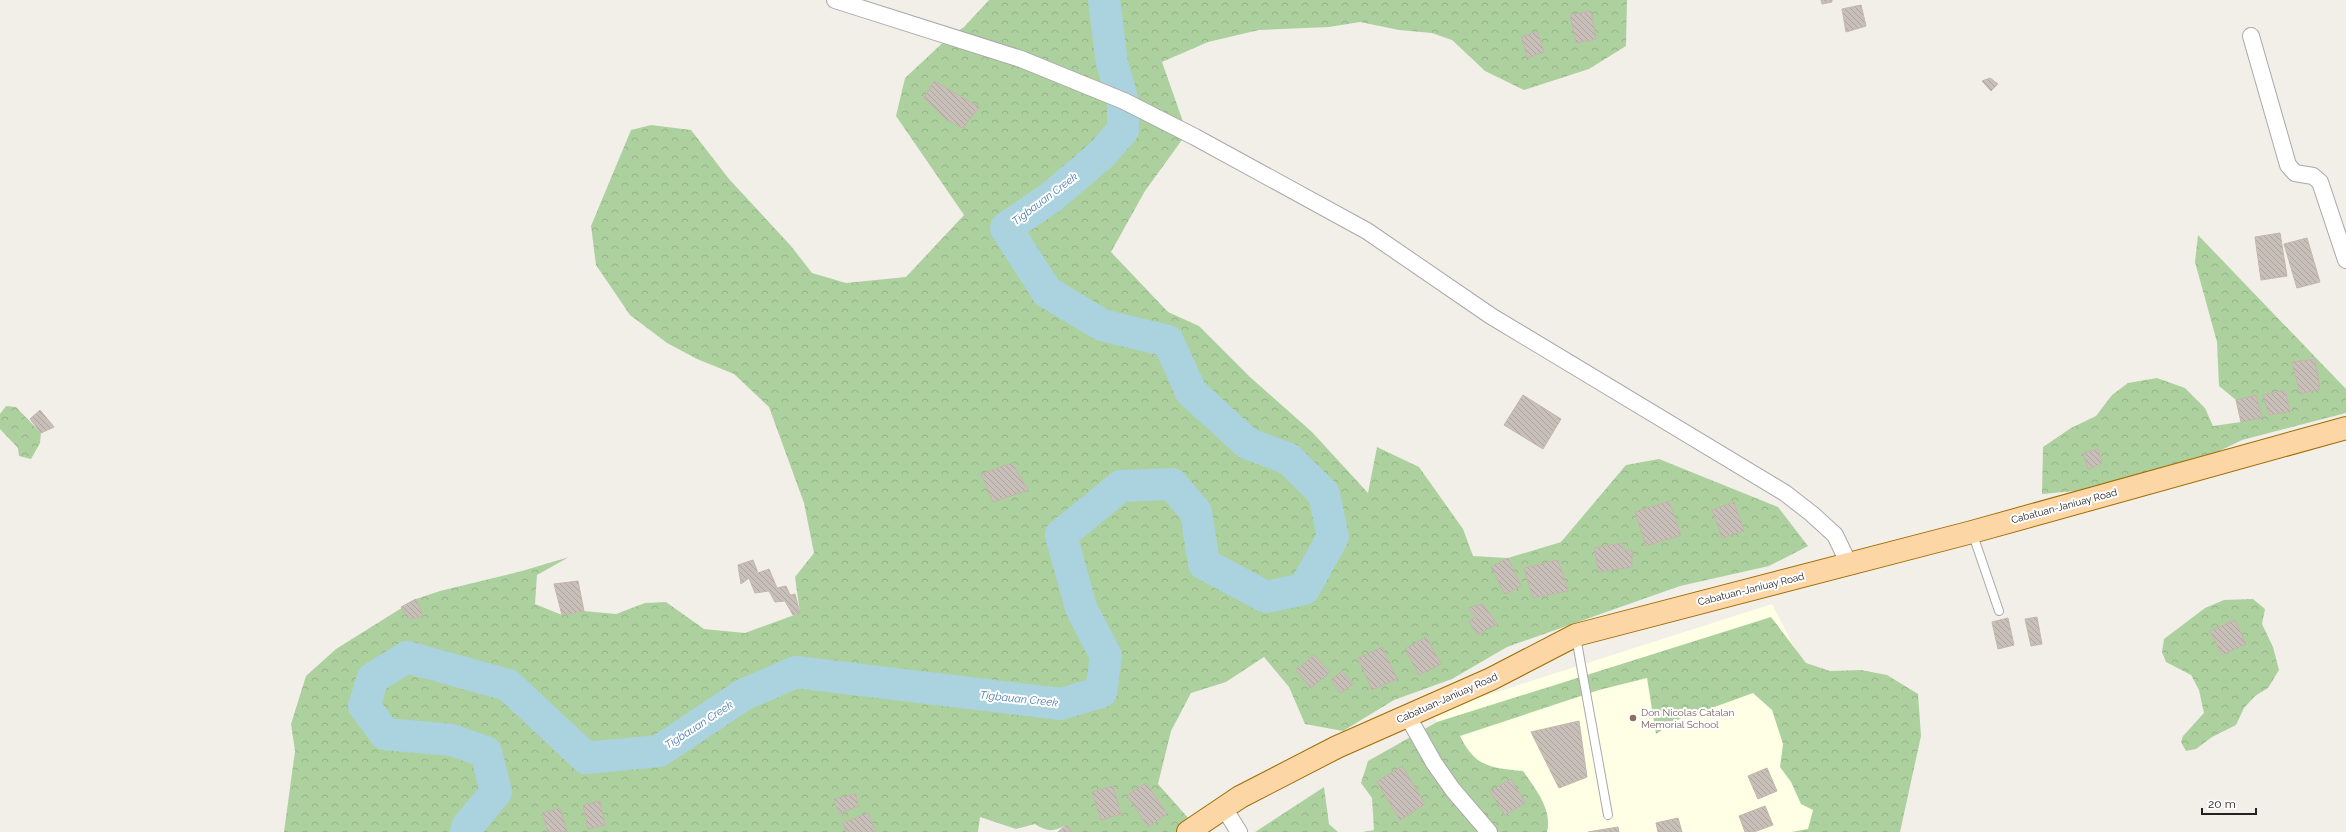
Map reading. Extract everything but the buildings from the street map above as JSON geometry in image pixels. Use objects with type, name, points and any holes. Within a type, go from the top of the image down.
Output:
[{"type":"main road","name":"Cabatuan-Janiuay Road","points":[[1188,832],[1240,797],[1337,747],[1491,679],[1576,635],[1972,532],[2346,428]]},
{"type":"street","points":[[835,0],[1007,55],[1124,101],[1201,140],[1367,231],[1491,316],[1785,492],[1835,535],[1849,564]]},
{"type":"street","points":[[2251,36],[2288,165],[2295,173],[2313,176],[2320,182],[2346,260]]},
{"type":"street","points":[[1407,715],[1434,763],[1453,790],[1489,832]]},
{"type":"street","points":[[1224,808],[1239,832]]},
{"type":"lane","points":[[1972,532],[1999,611]]},
{"type":"lane","points":[[1576,635],[1608,815]]},
{"type":"shaded area","name":"Don Nicolas Catalan Memorial School","points":[[1772,604],[1834,724],[1819,832],[1514,832],[1431,713]]},
{"type":"green space","points":[[989,0],[1627,0],[1626,46],[1589,69],[1524,90],[1485,71],[1452,40],[1432,33],[1399,30],[1360,22],[1329,27],[1259,30],[1208,42],[1162,62],[1187,133],[1145,191],[1111,252],[1168,312],[1199,326],[1250,377],[1312,432],[1368,493],[1377,447],[1419,467],[1463,529],[1473,556],[1508,558],[1561,542],[1626,465],[1659,459],[1778,507],[1808,546],[1769,566],[1680,586],[1507,647],[1452,679],[1394,700],[1343,731],[1305,724],[1289,687],[1264,657],[1226,682],[1191,693],[1171,731],[1158,784],[1198,829],[1193,832],[1072,832],[1066,825],[1058,829],[1047,830],[1035,824],[1016,829],[980,817],[978,832],[284,832],[295,751],[291,724],[306,676],[336,649],[416,599],[440,591],[522,571],[569,557],[537,575],[535,604],[562,615],[584,611],[616,614],[645,603],[666,602],[704,629],[745,633],[800,613],[795,577],[814,553],[804,503],[769,407],[734,374],[697,359],[667,343],[630,315],[596,265],[591,226],[631,130],[651,125],[691,130],[729,179],[791,246],[812,273],[846,283],[906,277],[964,215],[896,116],[905,78],[950,36],[964,27]]},
{"type":"green space","points":[[2198,235],[2346,389],[2346,413],[2242,440],[2184,468],[2147,472],[2075,491],[2042,494],[2043,447],[2071,428],[2096,416],[2112,395],[2128,383],[2157,378],[2185,388],[2205,408],[2213,426],[2241,422],[2236,400],[2219,386],[2217,342],[2195,262]]},
{"type":"green space","points":[[6,406],[16,407],[41,433],[40,443],[31,459],[19,456],[18,448],[0,429],[0,414]]},
{"type":"green space","points":[[2253,599],[2265,609],[2262,624],[2273,647],[2279,670],[2268,688],[2255,696],[2244,708],[2236,725],[2212,737],[2196,749],[2186,751],[2181,742],[2183,736],[2204,713],[2199,690],[2191,675],[2166,662],[2162,652],[2164,639],[2205,608],[2224,600]]},
{"type":"green space","points":[[1771,617],[1806,663],[1830,671],[1861,670],[1887,675],[1918,694],[1921,736],[1900,832],[1791,832],[1808,829],[1813,810],[1801,804],[1791,782],[1780,767],[1783,744],[1772,710],[1753,693],[1709,709],[1689,713],[1656,734],[1647,678],[1599,690],[1460,736],[1472,754],[1485,764],[1502,769],[1523,771],[1542,800],[1547,816],[1547,832],[1363,832],[1374,830],[1372,798],[1361,783],[1368,761],[1437,722]]},
{"type":"green space","points":[[1324,787],[1329,824],[1338,832],[1255,832]]},
{"type":"waterway","name":"Tigbauan Creek","points":[[466,832],[467,827],[496,792],[486,752],[452,740],[385,734],[364,706],[373,678],[407,657],[508,685],[586,758],[659,751],[743,695],[796,672],[1061,704],[1101,692],[1106,656],[1081,608],[1061,535],[1121,486],[1172,484],[1196,512],[1204,564],[1266,597],[1304,589],[1333,537],[1324,494],[1289,459],[1247,443],[1191,392],[1168,341],[1102,325],[1047,292],[1006,228],[1050,198],[1101,155],[1123,130],[1123,102],[1112,63],[1104,0]]},
{"type":"place","name":"Don Nicolas Catalan Memorial School","points":[[1633,718]]}]
